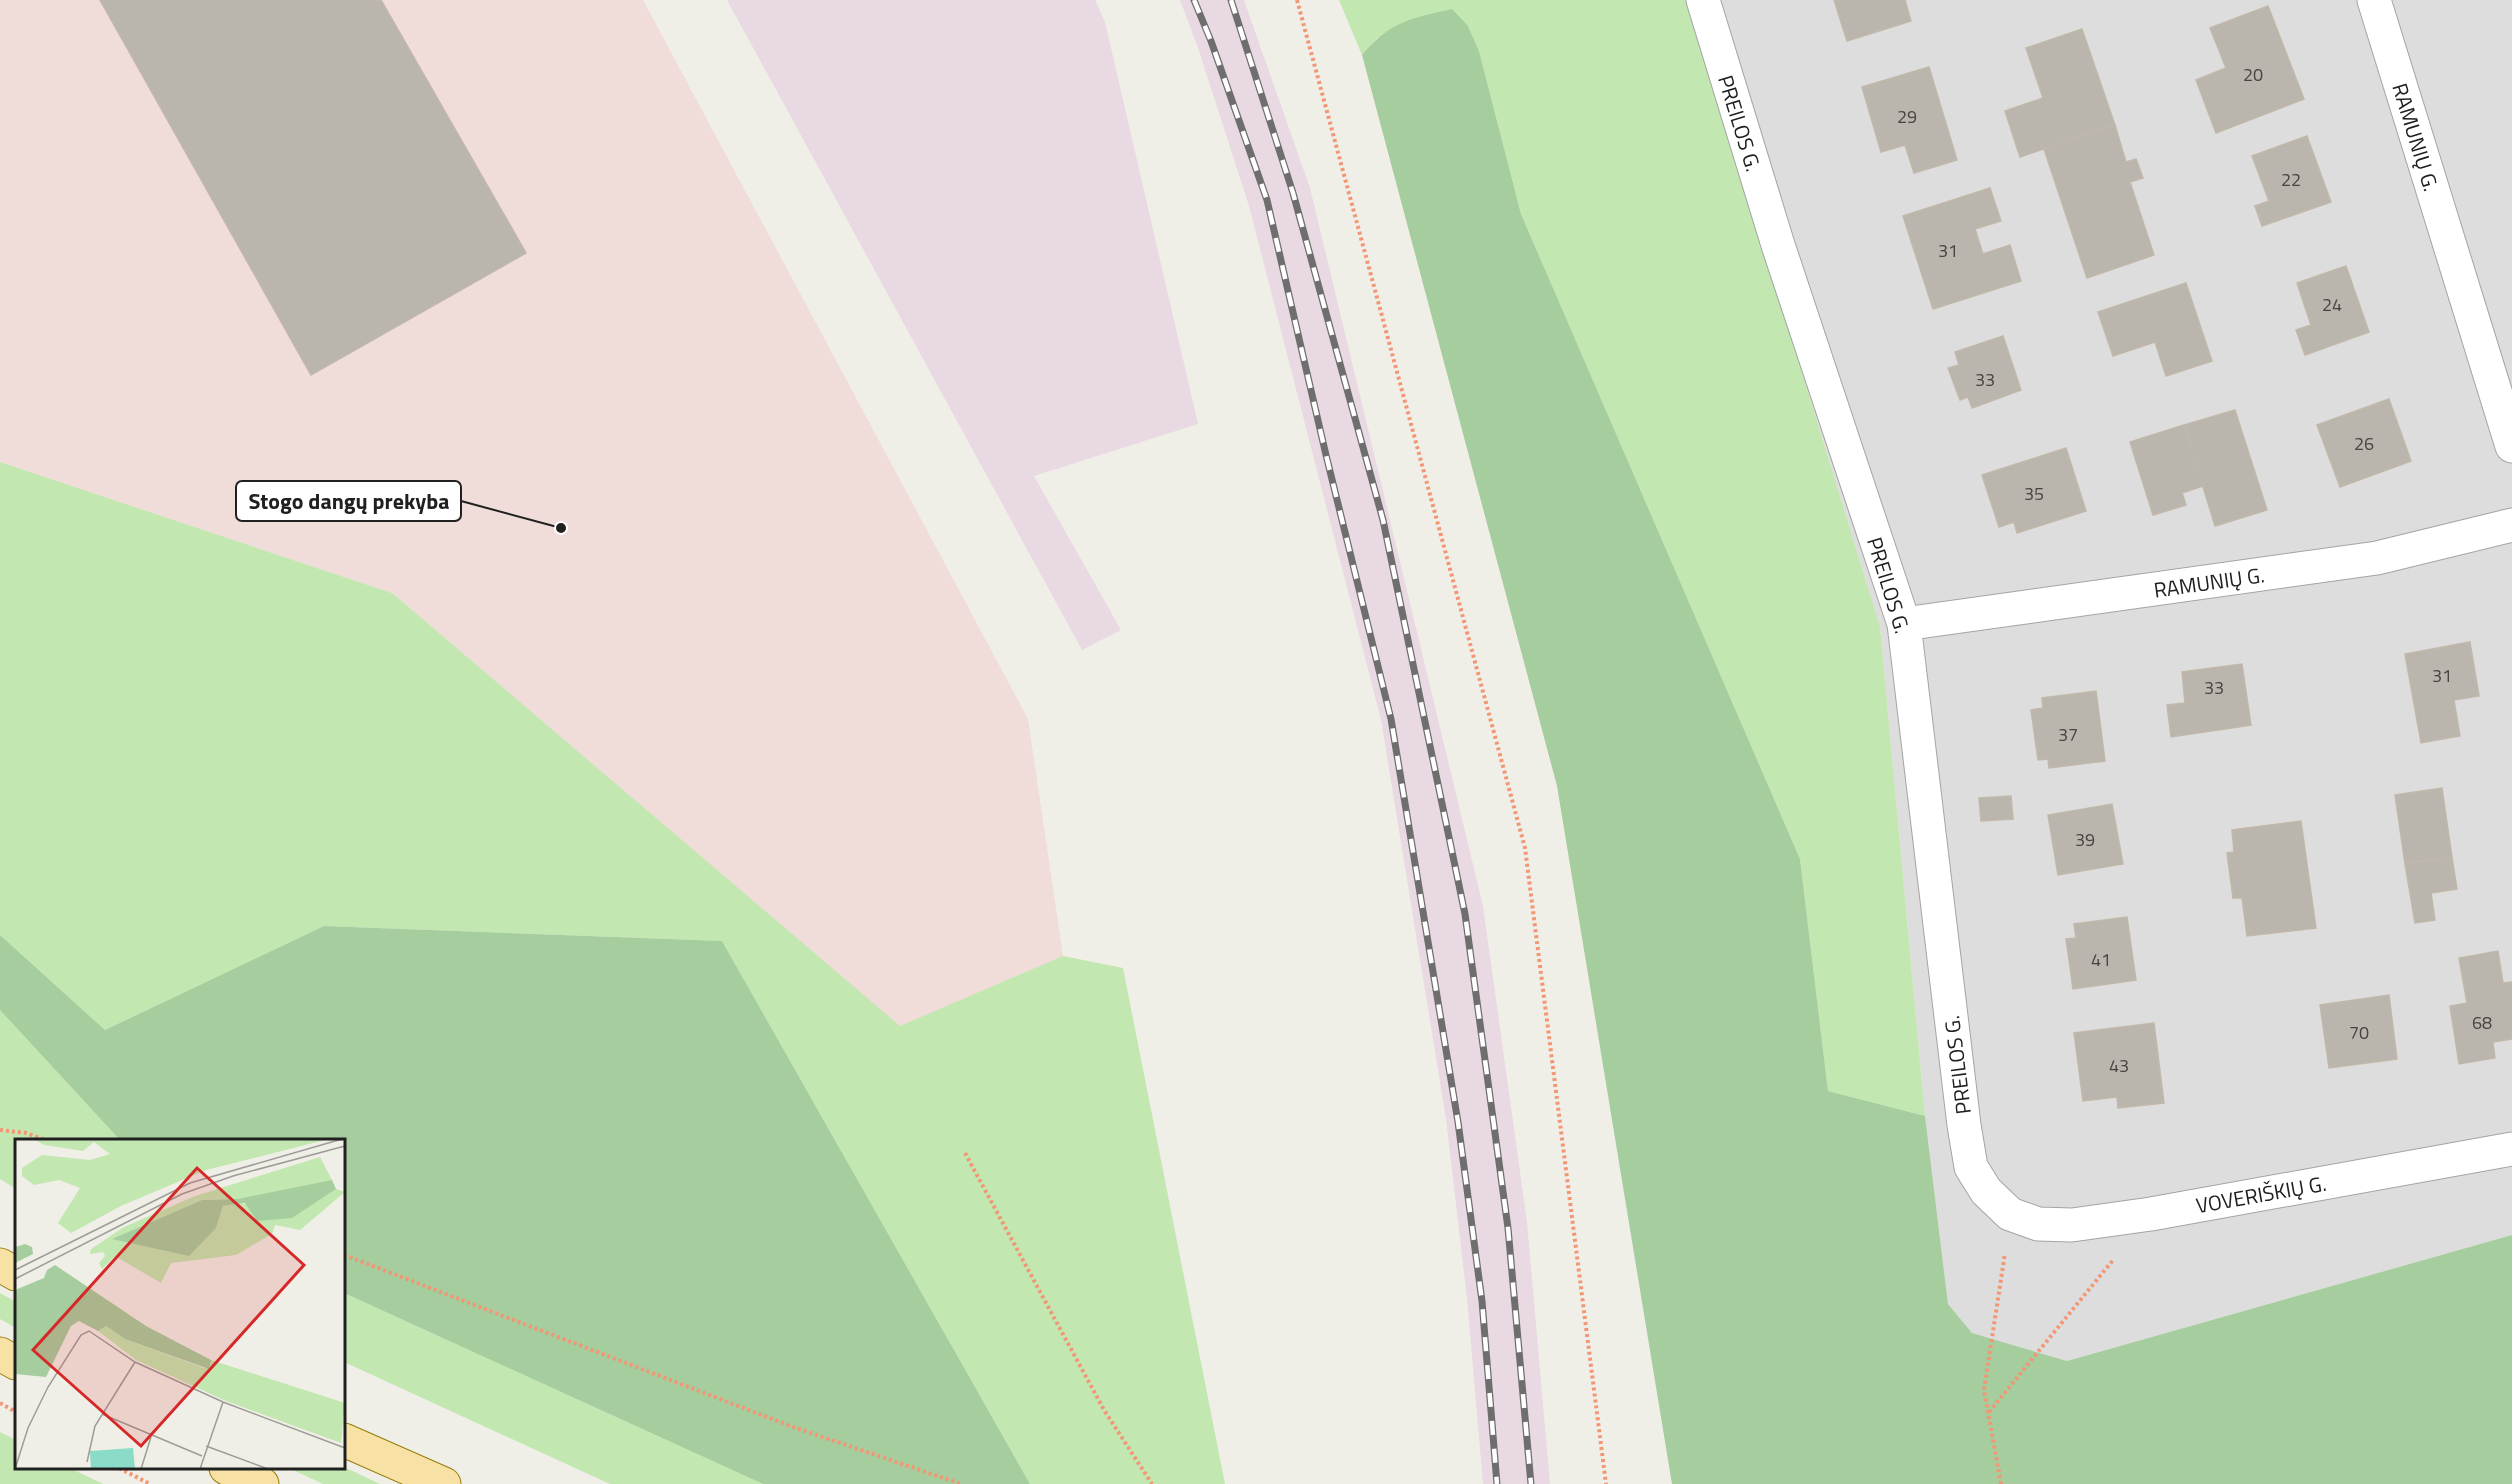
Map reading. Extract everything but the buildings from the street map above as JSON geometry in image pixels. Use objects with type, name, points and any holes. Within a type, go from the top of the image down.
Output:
[{"type":"main road","points":[[0,1265],[15,1273]]},
{"type":"main road","points":[[0,1354],[15,1362]]},
{"type":"main road","points":[[345,1440],[444,1484]]},
{"type":"main road","points":[[230,1469],[262,1484]]},
{"type":"street","name":"PREILOS G.","points":[[1703,0],[1778,244],[1904,624],[1971,1167],[1986,1191],[2010,1214]]},
{"type":"street","name":"RAMUNIŲ G.","points":[[2374,0],[2512,446]]},
{"type":"street","name":"RAMUNIŲ G.","points":[[1904,624],[2377,558],[2512,525]]},
{"type":"street","name":"VOVERIŠKIŲ G.","points":[[2010,1214],[2038,1224],[2072,1225],[2151,1214],[2512,1149]]},
{"type":"path","points":[[1297,0],[1525,848],[1606,1484]]},
{"type":"path","points":[[0,1130],[26,1133],[42,1139]]},
{"type":"path","points":[[965,1153],[1104,1410],[1152,1484]]},
{"type":"path","points":[[2001,1484],[1984,1390],[2010,1214]]},
{"type":"path","points":[[1988,1413],[2151,1214]]},
{"type":"path","points":[[345,1255],[793,1427],[961,1484]]},
{"type":"path","points":[[0,1404],[15,1412]]},
{"type":"path","points":[[123,1469],[150,1484]]},
{"type":"shaded area","points":[[0,0],[643,0],[1028,719],[1063,956],[900,1027],[392,593],[0,462]]},
{"type":"shaded area","points":[[727,0],[1095,0],[1105,22],[1198,424],[1034,476],[1121,630],[1082,650]]},
{"type":"shaded area","points":[[1180,0],[1244,0],[1310,188],[1483,906],[1527,1222],[1550,1484],[1483,1484],[1467,1299],[1446,1119],[1381,720],[1249,206],[1197,45]]},
{"type":"shaded area","points":[[1688,0],[2512,0],[2512,1235],[2067,1361],[1972,1333],[1948,1304],[1925,1116],[1880,627]]},
{"type":"green space","points":[[1339,0],[1688,0],[1880,627],[1925,1116],[1828,1091],[1800,859],[1521,214],[1479,51],[1468,26],[1377,38],[1362,55]]},
{"type":"green space","points":[[1452,9],[1468,26],[1479,51],[1521,214],[1800,859],[1828,1091],[1925,1116],[1948,1304],[1972,1333],[2067,1361],[2512,1235],[2512,1484],[1672,1484],[1557,786],[1362,55],[1392,28],[1425,15]]},
{"type":"green space","points":[[0,462],[392,593],[900,1026],[1063,956],[1123,968],[1225,1484],[1030,1484],[722,941],[324,926],[105,1030],[0,935]]},
{"type":"green space","points":[[324,926],[722,941],[1030,1484],[763,1484],[345,1293],[345,1139],[119,1139],[0,1010],[0,935],[105,1030]]},
{"type":"green space","points":[[0,1010],[119,1139],[15,1139],[15,1188],[0,1179]]},
{"type":"green space","points":[[0,1293],[15,1301],[15,1327],[0,1319]]},
{"type":"green space","points":[[345,1293],[763,1484],[610,1484],[345,1362]]},
{"type":"green space","points":[[0,1432],[15,1440],[15,1469],[72,1469],[103,1484],[0,1484]]},
{"type":"green space","points":[[345,1467],[380,1484],[323,1484],[291,1469]]},
{"type":"railway","points":[[1194,0],[1211,41],[1267,200],[1326,455],[1391,719],[1458,1122],[1482,1301],[1497,1484]]},
{"type":"railway","points":[[1231,0],[1293,193],[1383,520],[1465,914],[1508,1228],[1531,1484]]},
{"type":"place","name":"Stogo dangų prekyba","points":[[561,528]]}]
